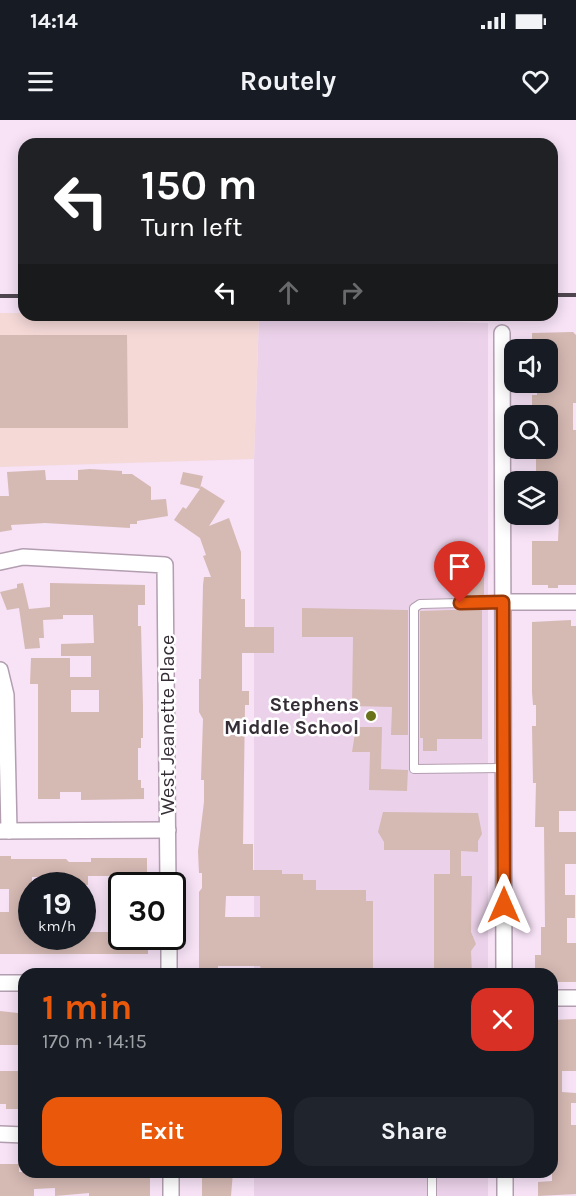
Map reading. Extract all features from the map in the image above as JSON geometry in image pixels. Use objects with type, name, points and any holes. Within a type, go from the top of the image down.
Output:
[{"type":"street","points":[[502,333],[504,968]]},
{"type":"street","name":"West Jeanette Place","points":[[0,562],[22,556],[165,565],[168,872]]},
{"type":"street","points":[[503,602],[576,602]]},
{"type":"street","points":[[0,670],[6,695],[4,831],[168,830]]},
{"type":"street","points":[[169,950],[169,968]]},
{"type":"street","points":[[0,983],[18,983]]},
{"type":"street","points":[[558,998],[576,998]]},
{"type":"street","points":[[0,1134],[18,1135]]},
{"type":"street","points":[[171,1178],[171,1196]]},
{"type":"street","points":[[505,1178],[505,1196]]},
{"type":"lane","points":[[503,602],[420,604],[414,608],[414,769],[503,768]]},
{"type":"lane","points":[[432,1178],[432,1196]]},
{"type":"shaded area","points":[[0,313],[18,313],[18,321],[259,321],[254,459],[0,467]]},
{"type":"shaded area","name":"Stephens Middle School","points":[[259,321],[488,323],[488,968],[254,968],[254,459]]},
{"type":"shaded area","points":[[254,1178],[488,1178],[488,1196],[254,1196]]},
{"type":"building","points":[[573,332],[576,335],[576,403],[573,403],[573,430],[576,430],[576,585],[558,585],[558,588],[548,588],[548,585],[532,585],[532,541],[558,541],[559,519],[558,471],[536,471],[536,459],[558,459],[558,405],[532,405],[532,395],[558,393],[558,339],[532,339],[532,333]]},
{"type":"building","points":[[0,335],[127,335],[128,428],[0,428]]},
{"type":"building","points":[[90,469],[132,474],[151,487],[151,500],[166,499],[168,516],[137,521],[137,524],[130,524],[130,528],[45,523],[11,525],[12,530],[0,532],[0,496],[9,496],[7,472],[45,470],[46,480],[78,480],[78,470]]},
{"type":"building","points":[[183,472],[203,476],[200,488],[201,486],[225,501],[209,526],[229,518],[241,552],[241,599],[245,599],[245,627],[274,627],[274,653],[242,653],[242,691],[249,691],[249,705],[245,705],[243,844],[253,844],[253,870],[282,870],[282,874],[303,874],[303,880],[316,880],[316,890],[366,890],[366,901],[373,901],[373,968],[218,966],[218,968],[199,968],[199,892],[202,888],[202,873],[199,873],[198,851],[204,802],[204,780],[201,780],[203,719],[199,712],[199,679],[201,679],[203,585],[204,577],[211,577],[203,556],[206,555],[200,538],[174,520],[183,507],[186,509],[200,489],[180,484]],"holes":[[[226,896],[260,896],[260,917],[225,917]]]},
{"type":"building","points":[[455,565],[484,565],[484,595],[454,597]]},
{"type":"building","points":[[23,583],[29,609],[50,607],[50,583],[145,585],[145,605],[138,605],[138,626],[141,626],[143,738],[141,738],[141,748],[138,748],[138,780],[141,780],[141,788],[144,788],[144,799],[81,800],[81,792],[60,792],[60,799],[38,799],[38,684],[30,684],[31,658],[70,658],[70,677],[91,677],[91,656],[61,656],[61,644],[94,643],[93,615],[63,615],[63,619],[43,620],[44,638],[39,638],[40,648],[25,649],[19,608],[7,610],[0,592],[17,588],[17,584]],"holes":[[[71,690],[99,690],[99,712],[71,712]]]},
{"type":"building","points":[[302,608],[408,610],[408,735],[391,735],[392,707],[352,706],[353,637],[302,637]]},
{"type":"building","points":[[482,609],[482,739],[437,739],[437,751],[423,751],[423,738],[420,738],[420,611]]},
{"type":"building","points":[[571,620],[571,626],[576,626],[576,811],[559,811],[559,832],[576,832],[576,864],[565,864],[565,895],[575,895],[575,918],[567,918],[567,943],[576,943],[576,982],[558,982],[558,968],[535,968],[535,955],[541,955],[541,927],[545,927],[544,827],[535,827],[536,783],[533,783],[532,726],[536,726],[536,705],[533,705],[532,692],[532,622]]},
{"type":"building","points":[[356,727],[382,727],[381,769],[408,770],[407,791],[369,790],[370,752],[352,752]]},
{"type":"building","points":[[383,812],[478,813],[482,834],[478,841],[478,852],[461,851],[461,876],[472,876],[471,932],[476,944],[471,951],[472,968],[434,968],[434,874],[450,874],[450,850],[384,850],[384,842],[378,832]]},
{"type":"building","points":[[0,856],[11,856],[11,859],[66,859],[69,862],[91,862],[91,858],[147,858],[147,872],[108,872],[108,876],[96,876],[96,872],[18,872],[18,950],[96,950],[96,932],[108,932],[108,950],[148,950],[148,954],[0,954],[0,912],[9,912],[9,889],[0,889]]},
{"type":"building","points":[[0,1011],[18,1013],[18,1045],[0,1045]]},
{"type":"building","points":[[576,1019],[576,1071],[562,1071],[562,1092],[576,1093],[576,1103],[571,1103],[571,1125],[576,1125],[576,1194],[538,1196],[538,1182],[558,1178],[558,1020]]},
{"type":"building","points":[[0,1071],[18,1071],[18,1109],[6,1109],[6,1104],[0,1104]]},
{"type":"building","points":[[0,1164],[18,1164],[18,1178],[150,1178],[150,1196],[89,1196],[89,1193],[55,1196],[55,1188],[34,1189],[34,1196],[0,1196]]},
{"type":"building","points":[[202,1178],[232,1178],[231,1196],[202,1196]]},
{"type":"railway","points":[[558,295],[576,295]]},
{"type":"railway","points":[[0,296],[18,296]]},
{"type":"place","name":"Stephens Middle School","points":[[371,716]]},
{"type":"route","points":[[460,603],[503,602],[504,905]]}]
